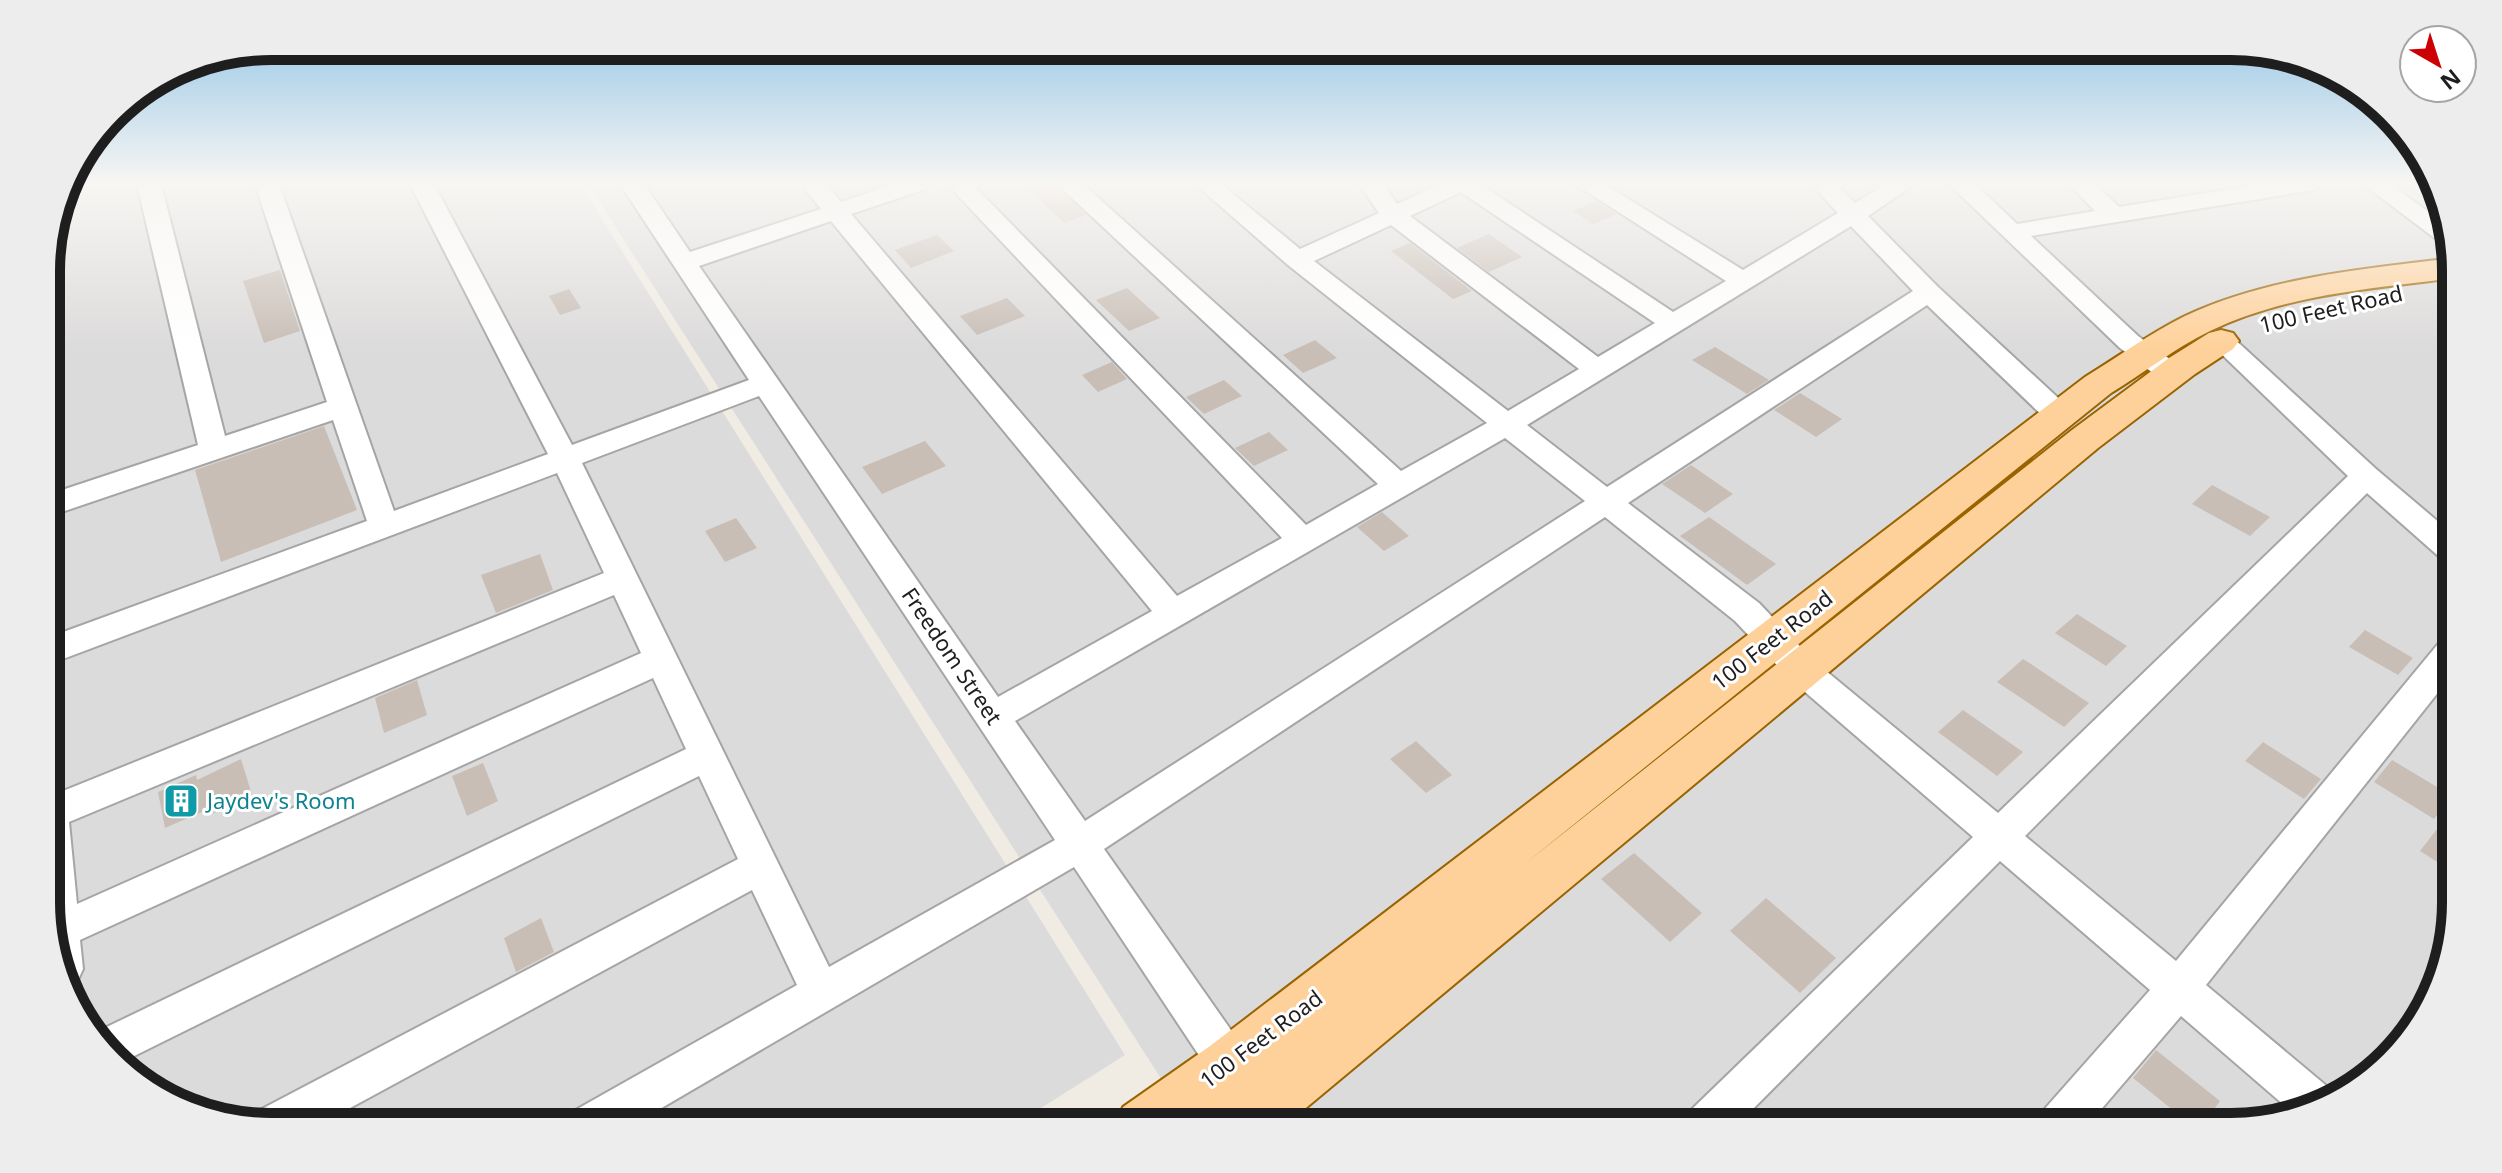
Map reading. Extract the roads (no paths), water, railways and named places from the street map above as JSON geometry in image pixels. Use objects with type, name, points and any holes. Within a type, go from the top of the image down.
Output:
[{"type":"main road","name":"100 Feet Road","points":[[1163,1113],[2085,439],[2165,361],[2196,324],[2235,308],[2359,281],[2442,270]]},
{"type":"main road","name":"100 Feet Road","points":[[1267,1113],[2059,415],[2098,385],[2280,317],[2442,284]]},
{"type":"street","points":[[162,239],[214,450]]},
{"type":"street","points":[[286,239],[384,526]]},
{"type":"street","points":[[450,239],[565,459],[821,993]]},
{"type":"street","name":"Freedom Street","points":[[670,239],[765,384],[1230,1065],[1254,1113]]},
{"type":"street","points":[[686,262],[756,239]]},
{"type":"street","points":[[858,239],[1173,614]]},
{"type":"street","points":[[1012,239],[1303,541]]},
{"type":"street","points":[[1129,239],[1399,486]]},
{"type":"street","points":[[1272,239],[1747,612],[1788,654],[2000,838],[2308,1098]]},
{"type":"street","points":[[1297,260],[1342,239]]},
{"type":"street","points":[[1424,239],[1598,370]]},
{"type":"street","points":[[1542,239],[1674,324]]},
{"type":"street","points":[[1681,239],[1744,281]]},
{"type":"street","points":[[993,716],[1506,425],[1814,239]]},
{"type":"street","points":[[1877,239],[2059,415]]},
{"type":"street","points":[[2031,239],[2165,361]]},
{"type":"street","points":[[611,1113],[1079,845],[1929,292]]},
{"type":"street","points":[[2221,341],[2366,476],[2442,542]]},
{"type":"street","points":[[60,647],[765,384]]},
{"type":"street","points":[[60,502],[343,407]]},
{"type":"street","points":[[1718,1113],[2366,476]]},
{"type":"street","points":[[60,803],[622,579]]},
{"type":"street","points":[[64,942],[661,659]]},
{"type":"street","points":[[2069,1113],[2177,990],[2442,663]]},
{"type":"street","points":[[116,1044],[707,755]]},
{"type":"street","points":[[297,1113],[760,866]]},
{"type":"place","name":"Jaydev's Room","points":[[181,801]]}]
